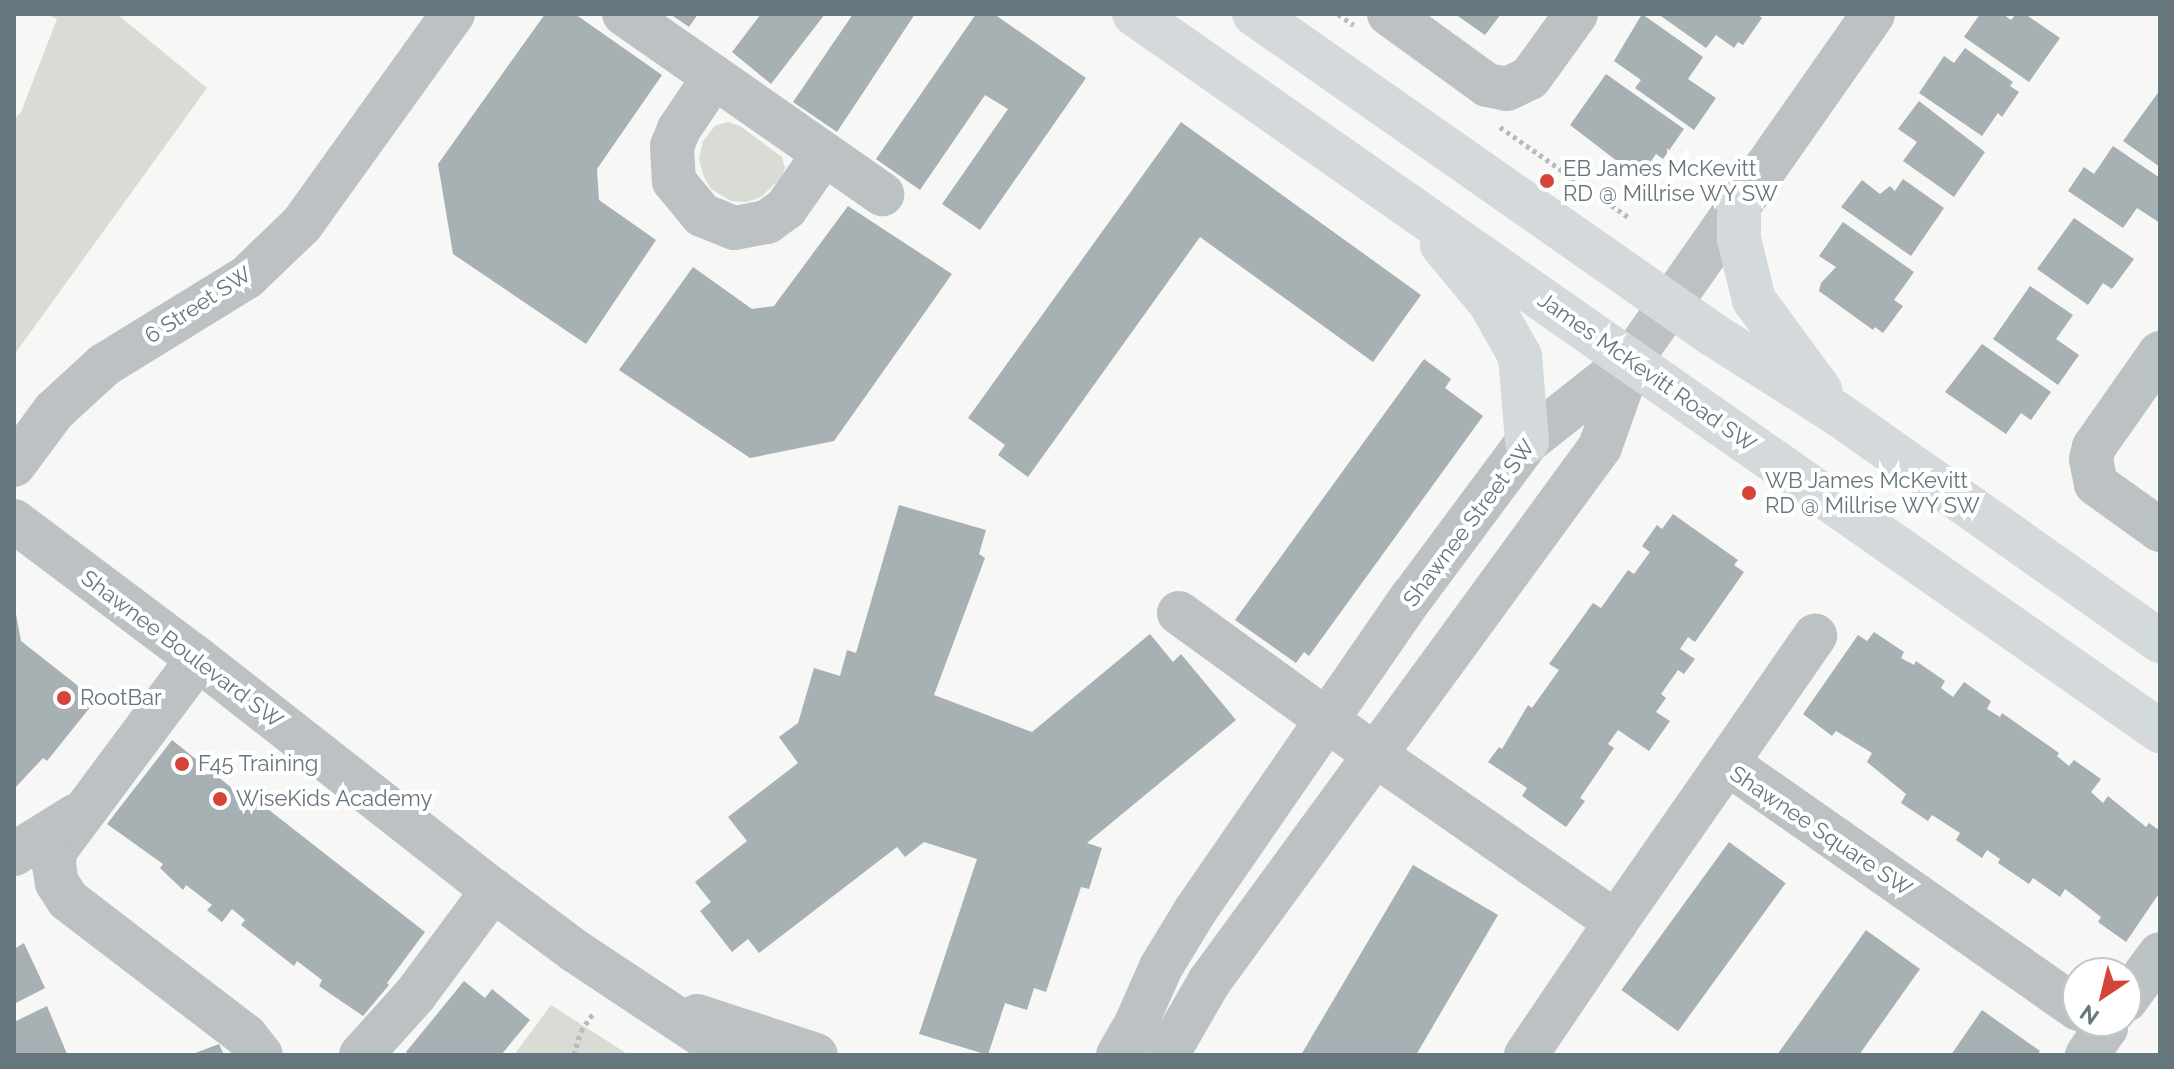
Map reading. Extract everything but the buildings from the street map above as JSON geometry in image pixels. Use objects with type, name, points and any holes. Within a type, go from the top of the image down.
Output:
[{"type":"main road","name":"James McKevitt Road SW","points":[[1134,14],[2160,731]]},
{"type":"main road","points":[[1254,14],[1669,304],[1838,414],[2160,641]]},
{"type":"main road","points":[[1408,203],[1490,303],[1520,356],[1527,442]]},
{"type":"main road","points":[[1739,205],[1739,239],[1754,300],[1838,414]]},
{"type":"street","name":"6 Street SW","points":[[14,465],[54,411],[104,365],[247,277],[302,224],[453,14]]},
{"type":"street","points":[[624,14],[882,194]]},
{"type":"street","points":[[1389,14],[1487,85],[1507,89],[1530,78],[1576,14]]},
{"type":"street","points":[[1167,1055],[1209,982],[1600,447],[1631,360],[1873,14]]},
{"type":"street","points":[[714,77],[679,129],[672,146],[674,181],[702,215],[735,228],[767,222],[786,208],[824,154]]},
{"type":"street","points":[[2160,353],[2094,447],[2091,459],[2096,484],[2160,530]]},
{"type":"street","name":"Shawnee Street SW","points":[[1118,1055],[1161,967],[1188,922],[1412,597],[1527,442],[1631,360]]},
{"type":"street","name":"Shawnee Boulevard SW","points":[[14,521],[198,659],[575,951],[660,1004],[732,1055]]},
{"type":"street","points":[[1179,613],[1328,722],[1616,922]]},
{"type":"street","points":[[1727,763],[1815,636]]},
{"type":"street","points":[[198,659],[55,851],[57,883],[68,900],[246,1036],[261,1055]]},
{"type":"street","name":"Shawnee Square SW","points":[[1526,1055],[1727,763],[2062,996]]},
{"type":"street","points":[[14,854],[87,808]]},
{"type":"street","points":[[361,1055],[415,995],[493,890]]},
{"type":"street","points":[[2142,974],[2160,954]]},
{"type":"street","name":"Shawnee Boulevard SW","points":[[660,1004],[816,1055]]},
{"type":"path","points":[[574,1055],[581,1031],[594,1012]]},
{"type":"shaded area","points":[[46,14],[117,14],[207,88],[14,355],[14,120],[21,112],[57,19]]},
{"type":"shaded area","points":[[728,122],[740,126],[782,157],[785,168],[781,178],[761,197],[746,202],[731,201],[711,189],[699,159],[703,141],[715,126]]},
{"type":"shaded area","points":[[551,1005],[629,1055],[514,1055]]},
{"type":"place","name":"EB James McKevitt RD @ Millrise WY SW","points":[[1547,181]]},
{"type":"place","name":"WB James McKevitt RD @ Millrise WY SW","points":[[1749,493]]},
{"type":"place","name":"RootBar","points":[[64,698]]},
{"type":"place","name":"F45 Training","points":[[182,764]]},
{"type":"place","name":"WiseKids Academy","points":[[220,799]]}]
